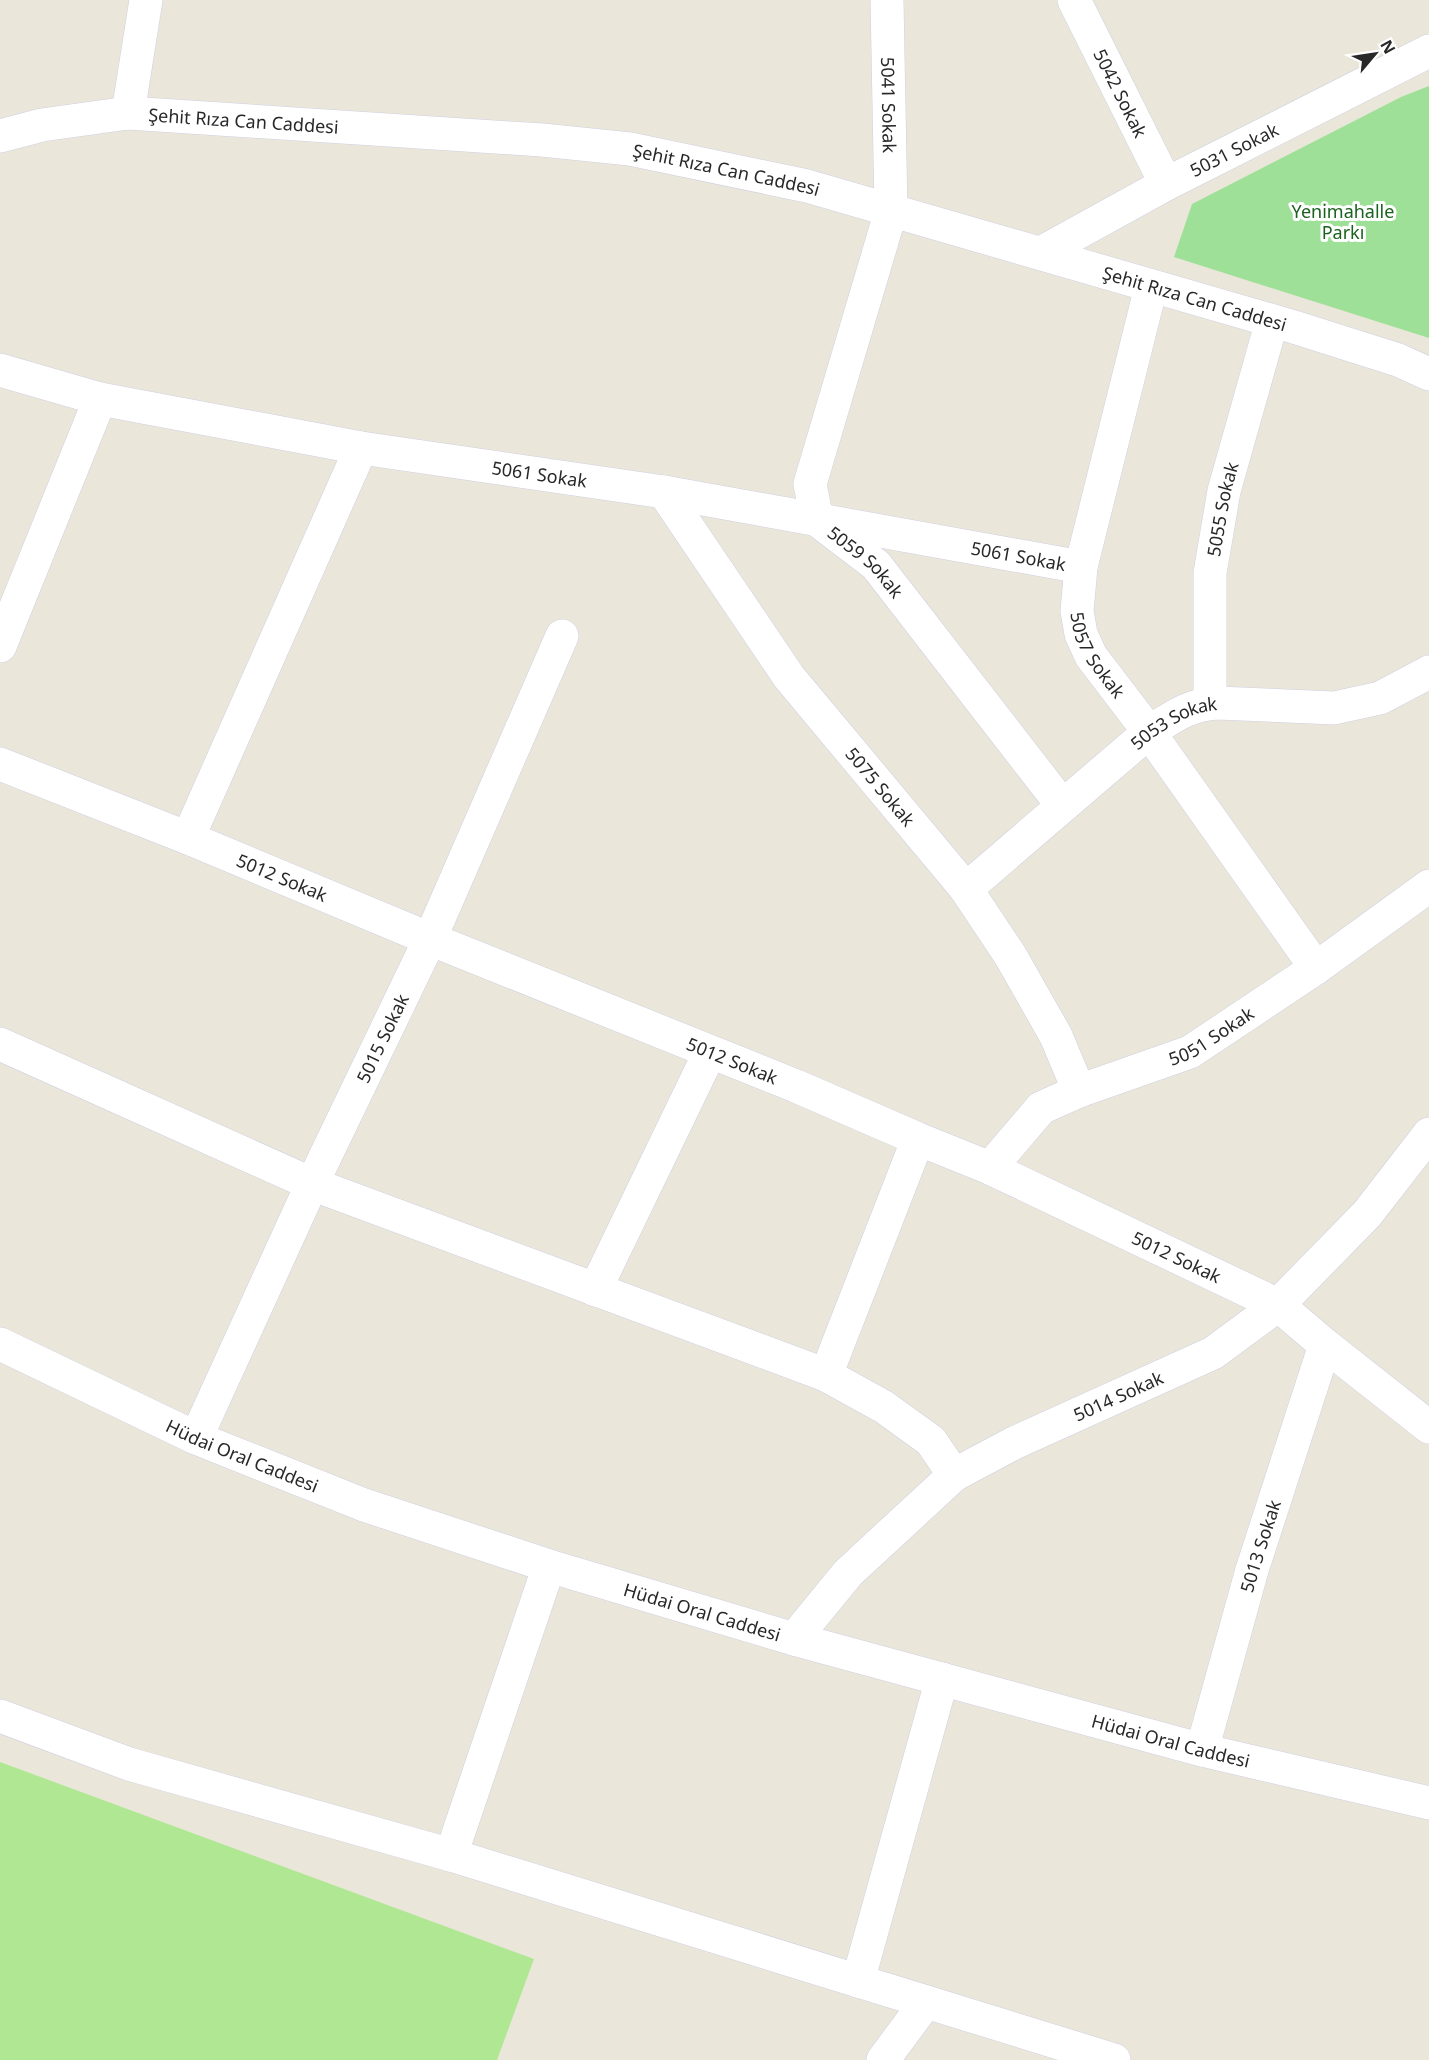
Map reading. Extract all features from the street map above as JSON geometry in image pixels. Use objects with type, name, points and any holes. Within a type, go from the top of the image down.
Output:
[{"type":"street","points":[[128,113],[146,0]]},
{"type":"street","name":"5041 Sokak","points":[[887,0],[891,211]]},
{"type":"street","name":"5042 Sokak","points":[[1074,0],[1166,184]]},
{"type":"street","name":"5031 Sokak","points":[[1041,253],[1166,184],[1429,51]]},
{"type":"street","name":"Şehit Rıza Can Caddesi","points":[[0,136],[42,125],[128,113],[542,140],[630,149],[807,186],[1272,321],[1398,360],[1429,374]]},
{"type":"street","name":"5059 Sokak","points":[[891,211],[810,484],[816,520],[876,565],[1062,805]]},
{"type":"street","name":"5057 Sokak","points":[[1151,286],[1081,567],[1077,611],[1081,634],[1092,656],[1149,732],[1316,968]]},
{"type":"street","name":"5055 Sokak","points":[[1210,703],[1210,573],[1224,490],[1272,321]]},
{"type":"street","name":"5061 Sokak","points":[[0,370],[100,399],[361,448],[664,492],[1081,567]]},
{"type":"street","points":[[0,646],[100,399]]},
{"type":"street","points":[[188,838],[361,448]]},
{"type":"street","name":"5075 Sokak","points":[[664,492],[789,677],[966,889],[1010,955],[1056,1036],[1079,1090]]},
{"type":"street","name":"5015 Sokak","points":[[196,1438],[312,1184],[430,939],[562,636]]},
{"type":"street","name":"5053 Sokak","points":[[966,889],[1149,732],[1182,711],[1210,703],[1334,708],[1380,698],[1429,672]]},
{"type":"street","name":"5012 Sokak","points":[[0,764],[188,838],[430,939],[796,1086],[990,1168],[1278,1305],[1325,1346],[1429,1427]]},
{"type":"street","name":"5051 Sokak","points":[[990,1168],[1041,1108],[1079,1090],[1190,1052],[1316,968],[1429,886]]},
{"type":"street","points":[[0,1044],[312,1184],[826,1375],[884,1407],[931,1441],[954,1475]]},
{"type":"street","points":[[595,1290],[710,1052]]},
{"type":"street","name":"5014 Sokak","points":[[794,1640],[848,1573],[954,1475],[1014,1443],[1213,1353],[1278,1305],[1367,1214],[1429,1134]]},
{"type":"street","points":[[826,1375],[918,1139]]},
{"type":"street","name":"Hüdai Oral Caddesi","points":[[0,1344],[196,1438],[364,1505],[549,1566],[794,1640],[1203,1750],[1429,1803]]},
{"type":"street","name":"5013 Sokak","points":[[1203,1750],[1252,1570],[1325,1346]]},
{"type":"street","points":[[451,1855],[549,1566]]},
{"type":"street","points":[[858,1981],[942,1679]]},
{"type":"street","points":[[0,1716],[129,1764],[451,1855],[1114,2060]]},
{"type":"street","points":[[884,2060],[926,2002]]},
{"type":"green space","name":"Yenimahalle Parkı","points":[[1429,86],[1429,338],[1174,257],[1192,204],[1401,97]]},
{"type":"green space","points":[[0,1762],[534,1959],[497,2060],[0,2060]]}]
